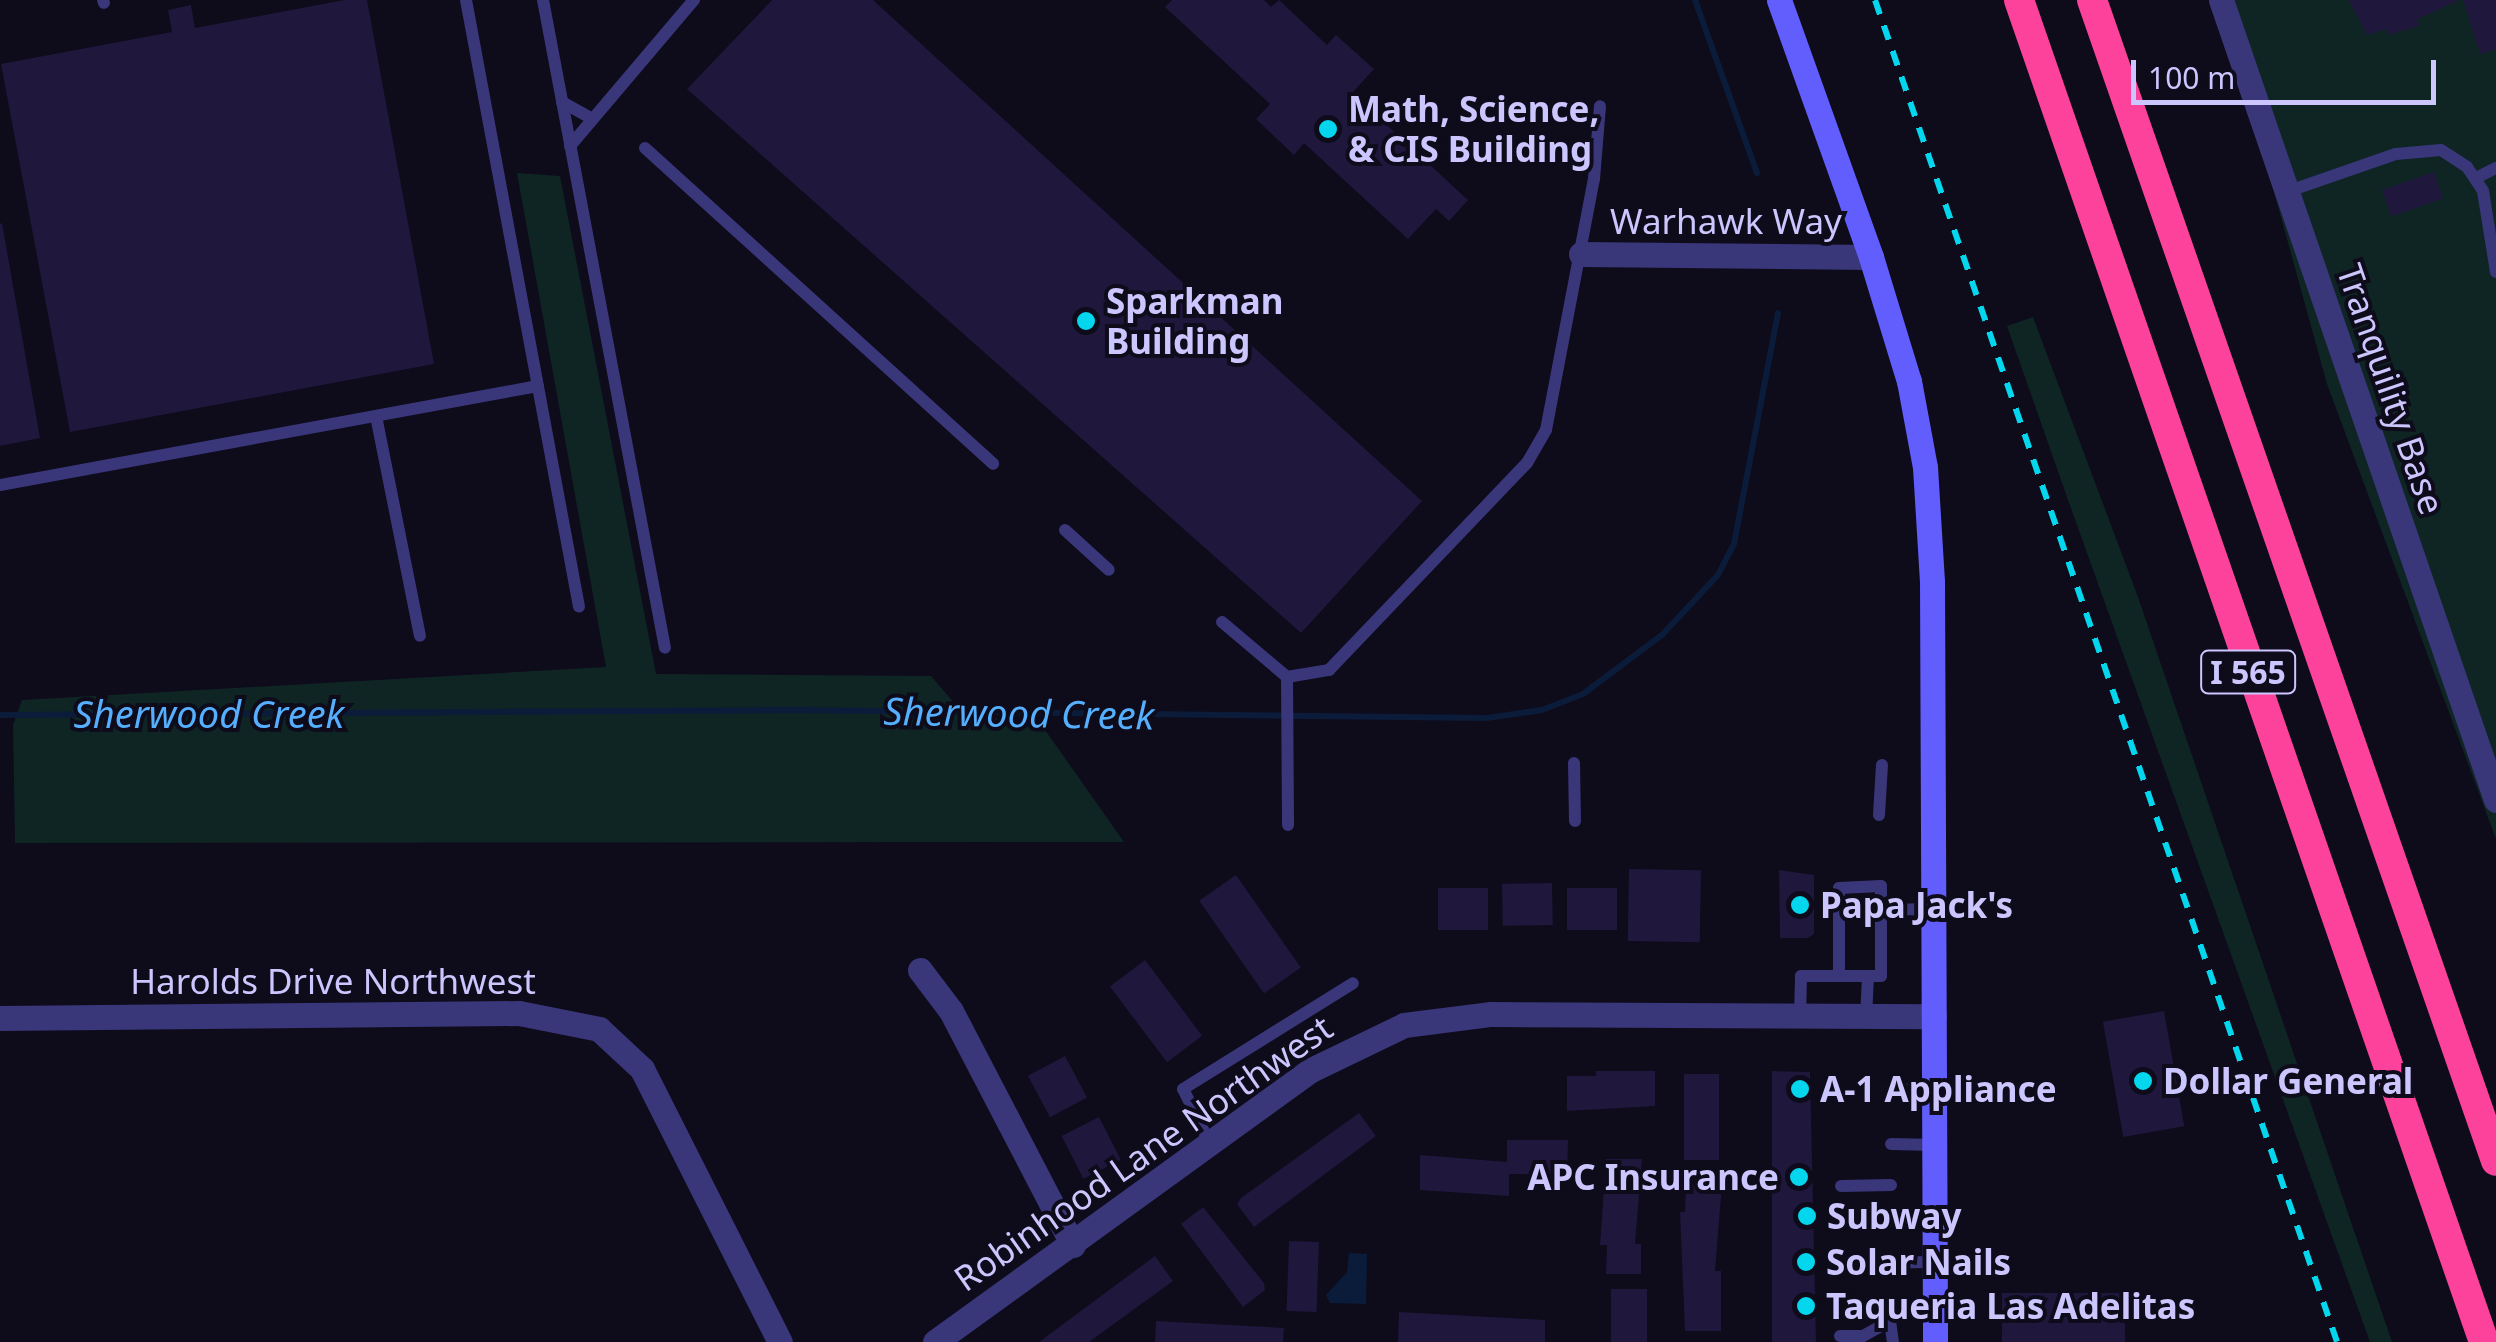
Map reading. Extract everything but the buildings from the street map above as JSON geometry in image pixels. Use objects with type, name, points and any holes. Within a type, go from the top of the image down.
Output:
[{"type":"highway","name":"I 565","points":[[2019,0],[2484,1342]]},
{"type":"highway","name":"I 565","points":[[2092,0],[2496,1161]]},
{"type":"main road","points":[[1778,0],[1871,258],[1910,382],[1926,467],[1936,1342]]},
{"type":"street","name":"Tranquility Base","points":[[2221,0],[2496,800]]},
{"type":"street","name":"Warhawk Way","points":[[1580,254],[1871,258]]},
{"type":"street","points":[[920,970],[950,1011],[1073,1244]]},
{"type":"street","name":"Harolds Drive Northwest","points":[[0,1018],[519,1013],[599,1028],[642,1068],[780,1342]]},
{"type":"street","name":"Robinhood Lane Northwest","points":[[935,1342],[1341,1051],[1420,1021],[1491,1014],[1934,1016]]},
{"type":"lane","points":[[466,0],[579,608]]},
{"type":"lane","points":[[543,0],[664,648]]},
{"type":"lane","points":[[570,146],[694,0]]},
{"type":"lane","points":[[562,102],[593,119]]},
{"type":"lane","points":[[1222,622],[1287,676],[1314,675],[1344,660],[1537,448],[1580,254],[1600,106]]},
{"type":"lane","points":[[645,148],[993,464]]},
{"type":"lane","points":[[2286,192],[2422,148],[2460,160],[2492,205],[2496,272]]},
{"type":"lane","points":[[2476,178],[2496,168]]},
{"type":"lane","points":[[0,484],[538,386]]},
{"type":"lane","points":[[376,416],[420,636]]},
{"type":"lane","points":[[1065,530],[1109,570]]},
{"type":"lane","points":[[1287,676],[1288,826]]},
{"type":"lane","points":[[1574,763],[1575,821]]},
{"type":"lane","points":[[1879,814],[1882,766]]},
{"type":"lane","points":[[1800,1018],[1801,976],[1839,976],[1868,976],[1881,976],[1882,886],[1839,888],[1839,976]]},
{"type":"lane","points":[[1881,914],[1934,909]]},
{"type":"lane","points":[[1870,930],[1881,914]]},
{"type":"lane","points":[[1839,959],[1850,948]]},
{"type":"lane","points":[[1866,1017],[1868,976]]},
{"type":"lane","points":[[1210,1144],[1183,1090],[1354,983]]},
{"type":"lane","points":[[1891,1090],[1934,1089]]},
{"type":"lane","points":[[1890,1144],[1935,1145]]},
{"type":"lane","points":[[1841,1186],[1891,1185]]},
{"type":"lane","points":[[1891,1215],[1935,1214]]},
{"type":"lane","points":[[1841,1263],[1935,1262]]},
{"type":"lane","points":[[1840,1336],[1863,1336],[1890,1321],[1893,1342]]},
{"type":"green space","points":[[2221,0],[2496,0],[2496,839],[2327,384]]},
{"type":"green space","points":[[517,173],[560,176],[656,674],[931,676],[962,712],[1043,727],[1124,842],[15,843],[13,725],[22,700],[606,667]]},
{"type":"green space","points":[[2033,317],[2138,597],[2392,1342],[2370,1342],[2007,326]]},
{"type":"water","points":[[1349,1253],[1367,1254],[1366,1304],[1330,1303],[1326,1295],[1347,1272]]},
{"type":"waterway","name":"Sherwood Creek","points":[[1695,0],[1757,173]]},
{"type":"waterway","name":"Sherwood Creek","points":[[0,715],[792,710],[1487,718],[1542,710],[1583,694],[1662,635],[1718,575],[1734,544],[1778,313]]},
{"type":"railway","points":[[1875,0],[2337,1342]]},
{"type":"place","name":"Math, Science, & CIS Building","points":[[1328,129]]},
{"type":"place","name":"Sparkman Building","points":[[1086,321]]},
{"type":"place","name":"Papa Jack's","points":[[1800,905]]},
{"type":"place","name":"Dollar General","points":[[2143,1081]]},
{"type":"place","name":"A-1 Appliance","points":[[1800,1089]]},
{"type":"place","name":"APC Insurance","points":[[1799,1177]]},
{"type":"place","name":"Subway","points":[[1807,1216]]},
{"type":"place","name":"Solar Nails","points":[[1806,1262]]},
{"type":"place","name":"Taqueria Las Adelitas","points":[[1806,1306]]}]
